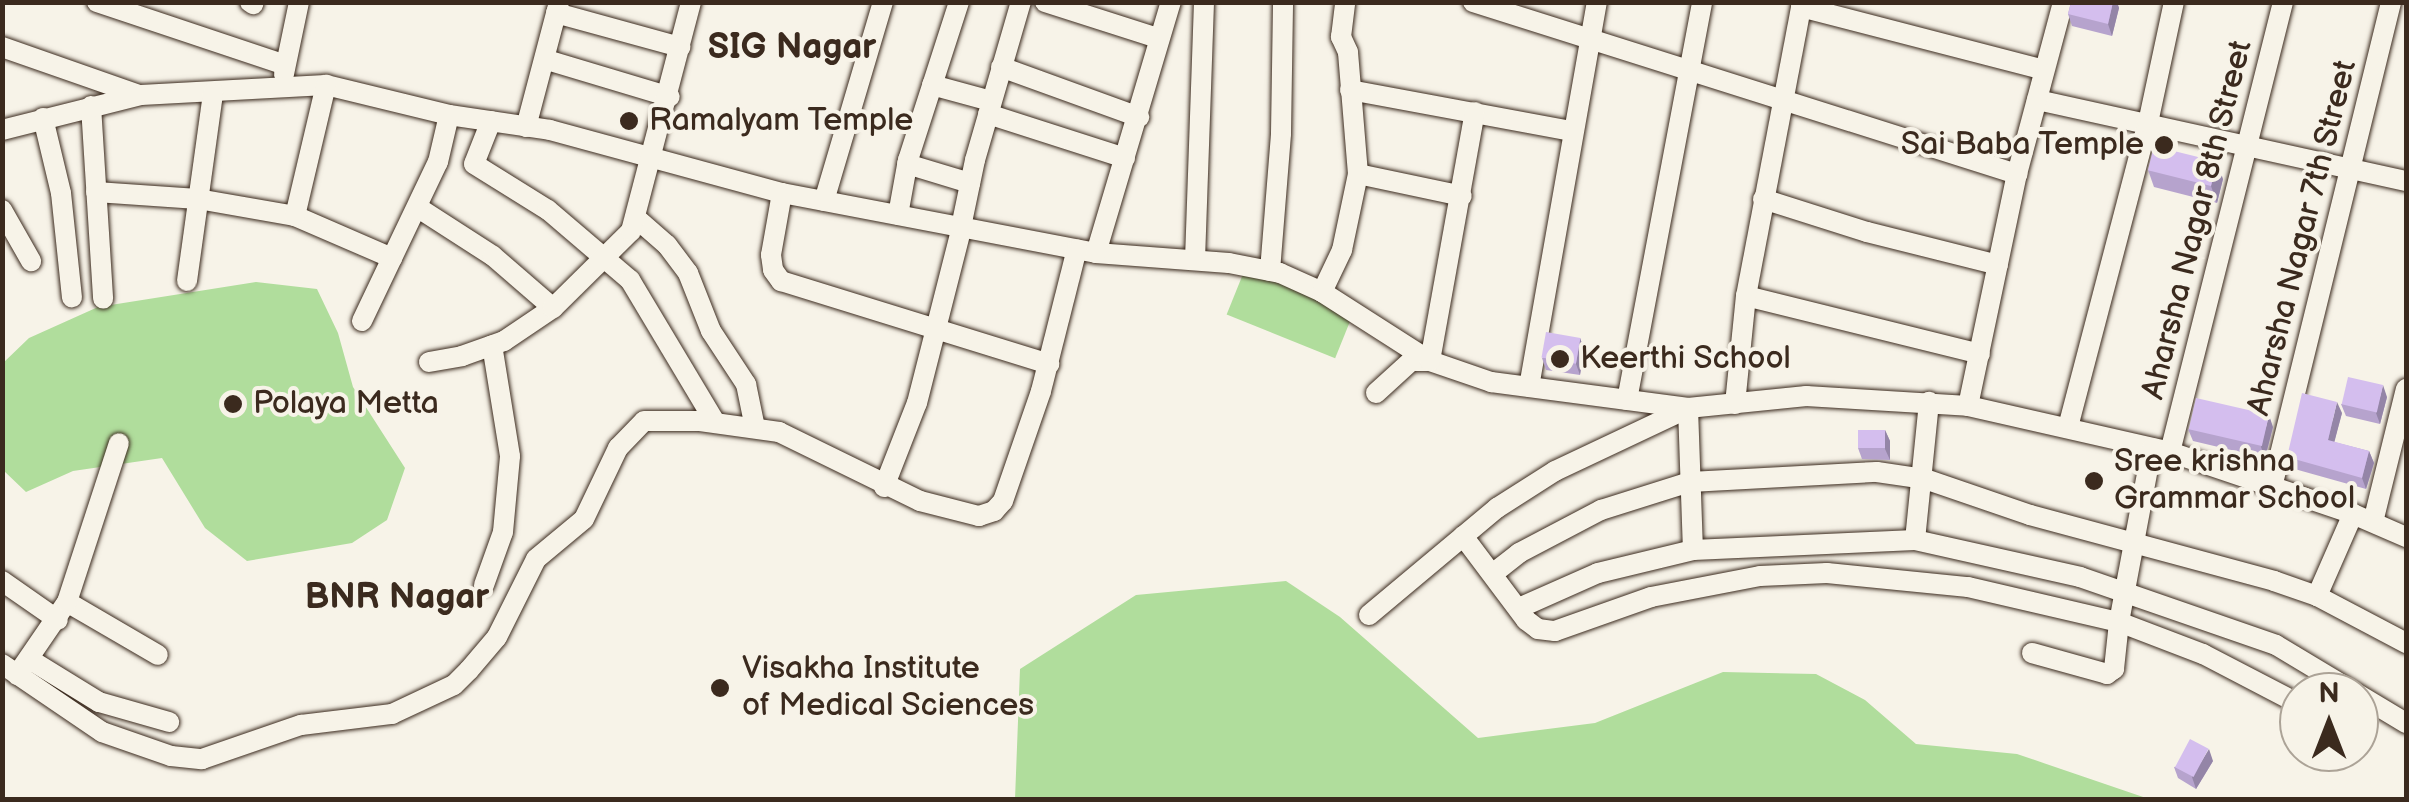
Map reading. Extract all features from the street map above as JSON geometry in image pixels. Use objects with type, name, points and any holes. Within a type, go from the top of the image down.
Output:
[{"type":"street","points":[[97,2],[284,75],[448,115],[526,127],[782,193],[1086,251],[1270,271],[1322,292],[1430,361],[1491,382],[1688,408],[1806,396],[1968,406],[2161,450],[2363,518],[2406,537]]},
{"type":"street","points":[[284,75],[299,2]]},
{"type":"street","points":[[429,362],[492,345],[553,308],[631,231],[670,97],[691,2]]},
{"type":"street","points":[[824,201],[883,2]]},
{"type":"street","points":[[898,215],[907,164],[958,2]]},
{"type":"street","points":[[884,487],[917,402],[989,108],[1021,2]]},
{"type":"street","points":[[1045,2],[1158,38]]},
{"type":"street","points":[[16,666],[102,732],[171,756],[202,758],[301,725],[392,714],[454,685],[488,648],[520,598],[536,559],[584,519],[618,448],[637,424],[662,419],[780,432],[884,487],[979,516],[994,511],[1003,501],[1086,251],[1125,158],[1171,2]]},
{"type":"street","points":[[1196,260],[1204,2]]},
{"type":"street","points":[[1270,271],[1281,134],[1283,2]]},
{"type":"street","points":[[1322,292],[1342,250],[1358,174],[1348,52],[1341,37],[1345,2]]},
{"type":"street","points":[[1474,2],[2017,174]]},
{"type":"street","points":[[1528,387],[1597,2]]},
{"type":"street","points":[[1627,400],[1702,2]]},
{"type":"street","points":[[1968,406],[2017,174],[2062,2]]},
{"type":"street","points":[[2068,427],[2148,123],[2174,2]]},
{"type":"street","name":"Aharsha Nagar 8th Street","points":[[2032,653],[2107,674],[2114,668],[2121,590],[2249,146],[2283,2]]},
{"type":"street","name":"Aharsha Nagar 7th Street","points":[[2272,487],[2391,2]]},
{"type":"street","points":[[1735,404],[1746,296],[1802,5],[2044,70]]},
{"type":"street","points":[[526,127],[547,60],[556,6],[680,47]]},
{"type":"street","points":[[2,47],[141,96]]},
{"type":"street","points":[[547,60],[670,97]]},
{"type":"street","points":[[1001,67],[1139,117]]},
{"type":"street","points":[[2,130],[141,96],[212,92],[284,75]]},
{"type":"street","points":[[932,84],[1125,158]]},
{"type":"street","points":[[294,216],[326,85]]},
{"type":"street","points":[[1350,90],[1571,131]]},
{"type":"street","points":[[187,281],[212,92]]},
{"type":"street","points":[[2036,100],[2406,182]]},
{"type":"street","points":[[91,106],[103,298]]},
{"type":"street","points":[[1430,361],[1475,112]]},
{"type":"street","points":[[362,321],[438,162],[448,115]]},
{"type":"street","points":[[43,118],[61,193],[72,298]]},
{"type":"street","points":[[491,121],[474,164],[548,210],[608,257],[630,280],[715,422]]},
{"type":"street","points":[[907,164],[970,183]]},
{"type":"street","points":[[1358,174],[1462,196]]},
{"type":"street","points":[[96,192],[198,199],[294,216],[392,258]]},
{"type":"street","points":[[782,193],[771,255],[781,281],[1049,364]]},
{"type":"street","points":[[1763,199],[1867,232],[1998,265]]},
{"type":"street","points":[[417,208],[493,256],[553,308]]},
{"type":"street","points":[[2,210],[32,261]]},
{"type":"street","points":[[636,218],[667,245],[688,273],[718,345],[746,384],[755,428]]},
{"type":"street","points":[[1746,296],[1980,354]]},
{"type":"street","points":[[484,585],[502,532],[510,456],[492,345]]},
{"type":"street","points":[[1376,392],[1411,360],[1430,361]]},
{"type":"street","points":[[2316,596],[2363,518],[2406,388]]},
{"type":"street","points":[[1916,540],[1925,479],[1929,402]]},
{"type":"street","points":[[1688,408],[1693,550]]},
{"type":"street","points":[[1368,614],[1463,536],[1555,470],[1688,408]]},
{"type":"street","points":[[16,666],[62,611],[114,470],[119,443]]},
{"type":"street","points":[[1495,572],[1519,553],[1588,517],[1690,482],[1878,472],[1925,479],[2030,515],[2316,596],[2406,643]]},
{"type":"street","points":[[1463,536],[1538,629],[1555,631],[1651,597],[1760,576],[1827,573],[1968,587],[2118,622],[2203,654],[2279,694]]},
{"type":"street","points":[[1519,608],[1598,573],[1693,550],[1916,540],[2121,590],[2276,645],[2406,723]]},
{"type":"street","points":[[2,582],[158,655]]},
{"type":"street","points":[[16,666],[99,702],[169,722]]},
{"type":"green space","points":[[1245,269],[1353,313],[1335,358],[1227,314]]},
{"type":"green space","points":[[256,282],[317,289],[338,333],[353,387],[405,468],[387,520],[352,543],[247,561],[205,528],[162,458],[73,471],[26,492],[3,470],[2,364],[29,338],[98,307]]},
{"type":"green space","points":[[1286,581],[1340,617],[1478,738],[1595,723],[1723,672],[1816,674],[1865,700],[1916,744],[2017,754],[2149,799],[1015,799],[1020,669],[1136,595]]},
{"type":"building","points":[[2071,2],[2113,2],[2108,24],[2068,14]]},
{"type":"building","points":[[2154,146],[2217,162],[2211,186],[2148,170]]},
{"type":"building","points":[[1546,332],[1580,338],[1576,364],[1541,358]]},
{"type":"building","points":[[2348,377],[2383,385],[2377,412],[2342,404]]},
{"type":"building","points":[[2302,393],[2337,402],[2328,440],[2369,451],[2362,478],[2287,457]]},
{"type":"building","points":[[2196,398],[2269,415],[2262,446],[2189,429]]},
{"type":"building","points":[[1858,430],[1885,430],[1885,448],[1858,448]]},
{"type":"building","points":[[2190,739],[2209,749],[2194,777],[2175,767]]},
{"type":"place","name":"Ramalyam Temple","points":[[629,121]]},
{"type":"place","name":"Sai Baba Temple","points":[[2164,145]]},
{"type":"place","name":"Keerthi School","points":[[1560,359]]},
{"type":"place","name":"Polaya Metta","points":[[233,404]]},
{"type":"place","name":"Sree krishna Grammar School","points":[[2094,481]]},
{"type":"place","name":"Visakha Institute of Medical Sciences","points":[[720,688]]},
{"type":"district","name":"SIG Nagar","points":[[792,48]]},
{"type":"district","name":"BNR Nagar","points":[[397,598]]}]
